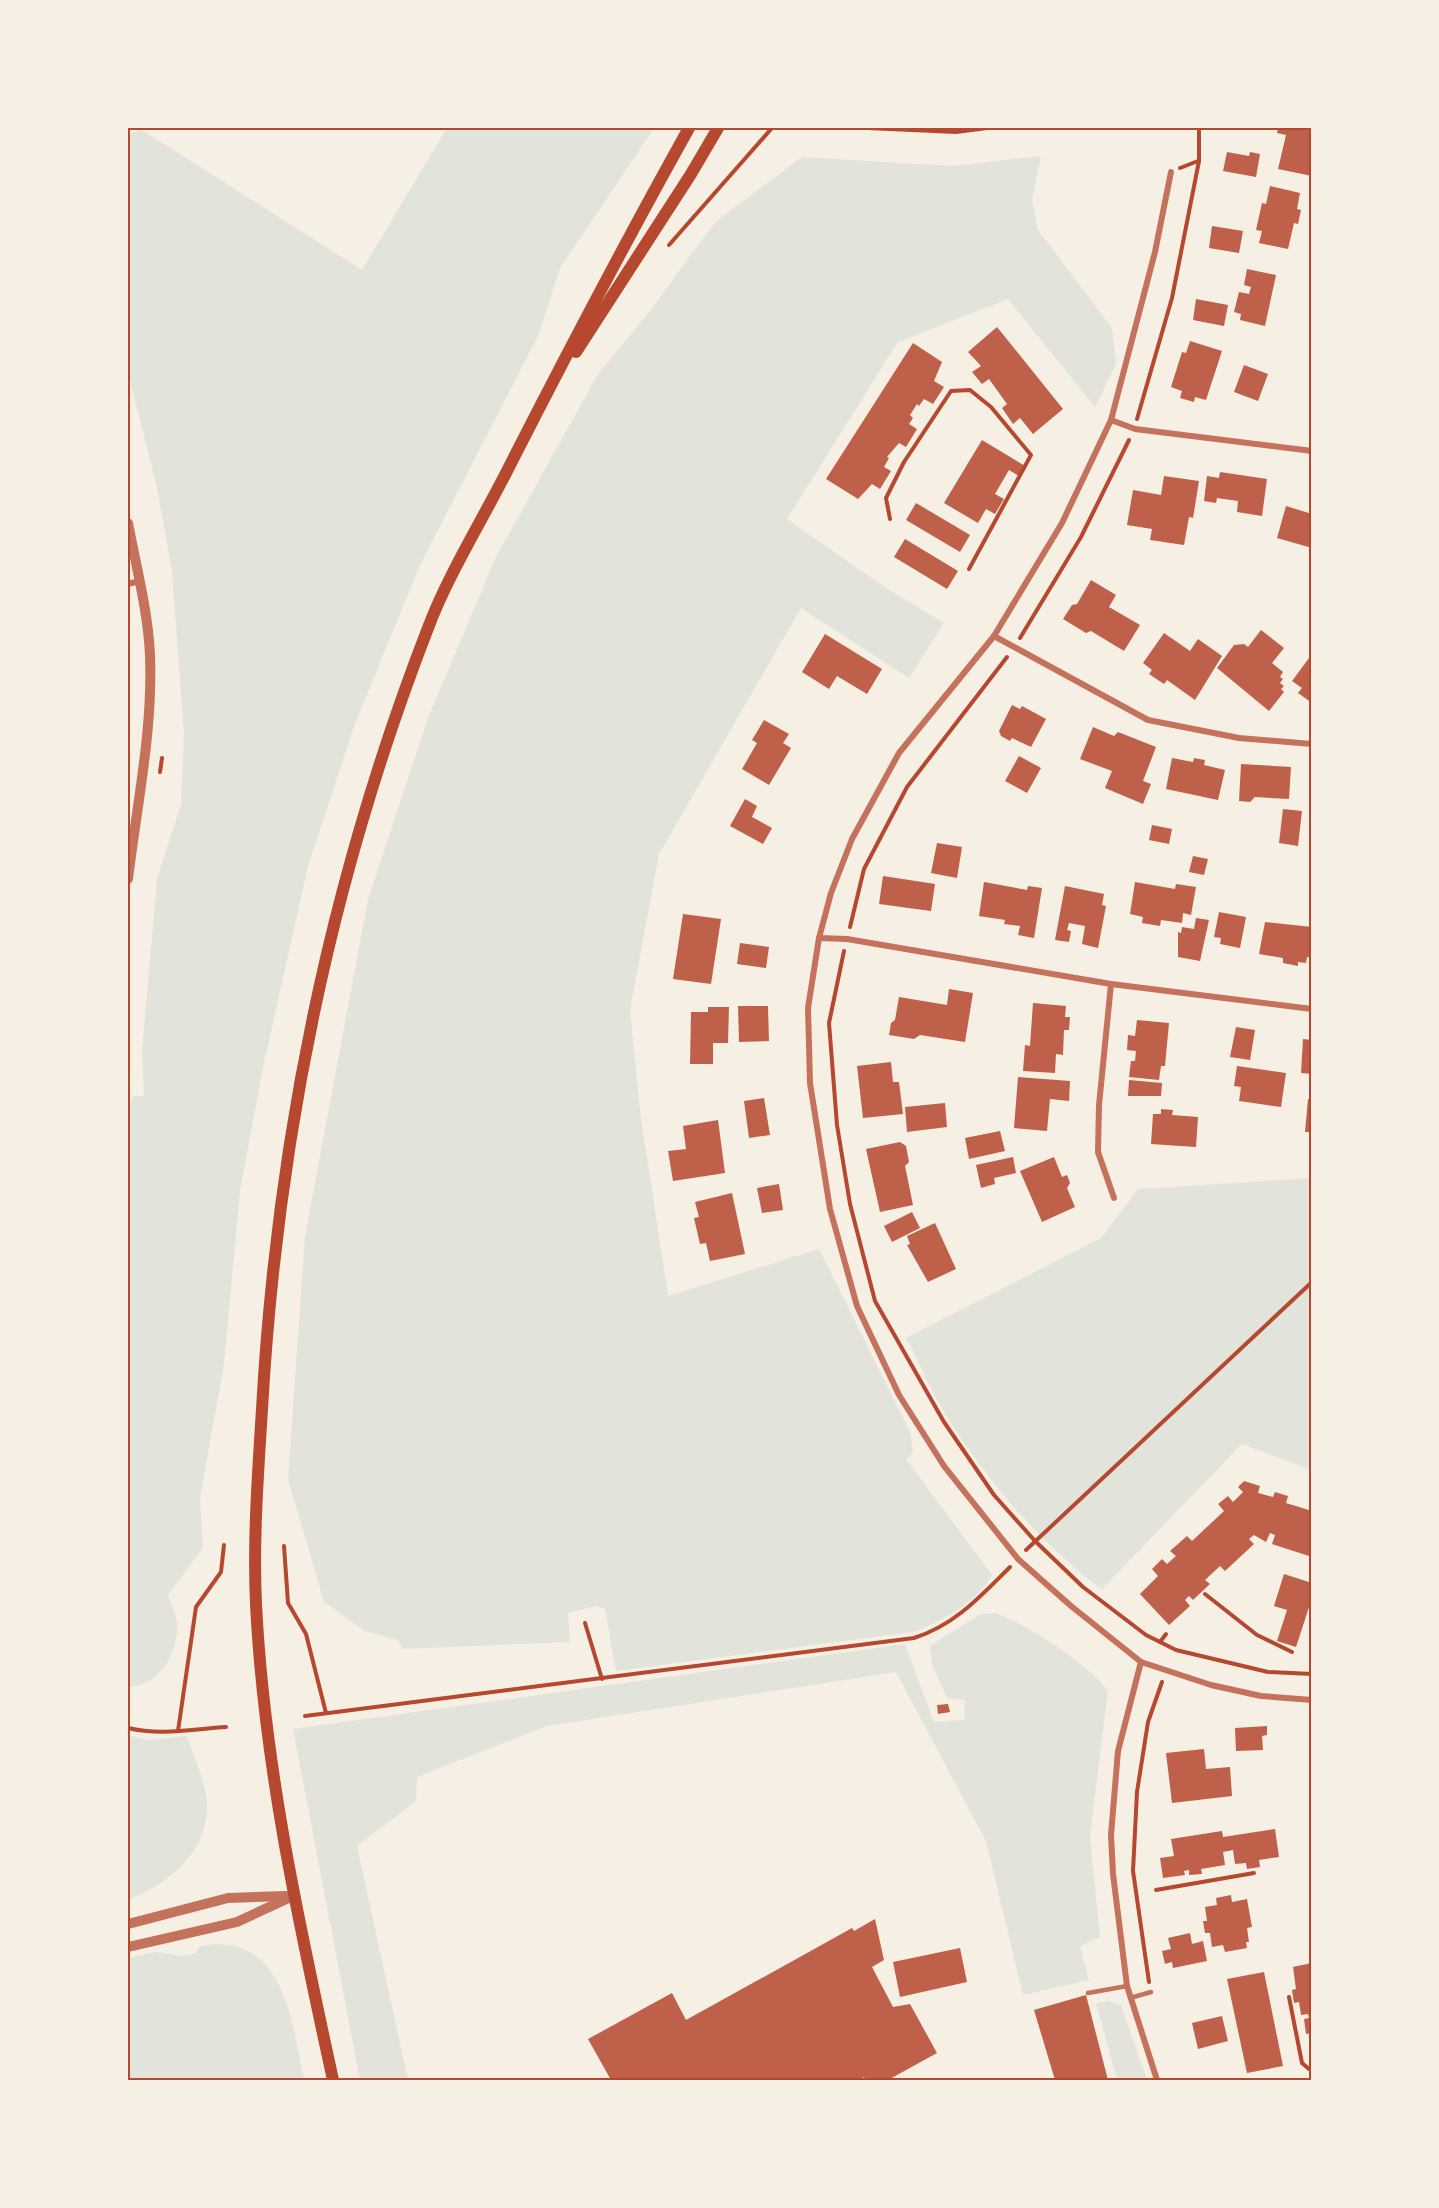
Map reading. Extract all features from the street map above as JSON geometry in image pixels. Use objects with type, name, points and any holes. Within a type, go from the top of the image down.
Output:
[{"type":"main road","points":[[333,2080],[293,1896],[269,1752],[256,1593],[256,1519],[266,1341],[283,1179],[318,987],[367,801],[429,623],[545,397],[689,128]]},
{"type":"main road","points":[[545,397],[603,313],[718,128]]},
{"type":"street","points":[[1171,172],[1155,252],[1111,420],[1062,523],[994,636],[899,753],[852,840],[831,893],[819,938],[808,1008],[810,1083],[830,1209],[857,1306],[899,1395],[944,1466],[1018,1559],[1071,1606],[1141,1662],[1166,1672],[1261,1696],[1311,1700]]},
{"type":"street","points":[[1111,420],[1135,429],[1311,451]]},
{"type":"street","points":[[128,523],[133,583],[150,652],[150,722],[128,879]]},
{"type":"street","points":[[994,636],[1148,720],[1239,738],[1311,744]]},
{"type":"street","points":[[819,938],[847,939],[1111,984],[1311,1009]]},
{"type":"street","points":[[1111,984],[1099,1105],[1098,1152],[1114,1198]]},
{"type":"street","points":[[1141,1662],[1118,1751],[1111,1835],[1113,1874],[1127,1986],[1156,2080]]},
{"type":"street","points":[[128,1924],[228,1898],[293,1896]]},
{"type":"street","points":[[128,1947],[237,1922],[293,1896]]},
{"type":"lane","points":[[1088,1993],[1127,1986]]},
{"type":"lane","points":[[1130,1999],[1151,1992]]},
{"type":"path","points":[[669,245],[772,128]]},
{"type":"path","points":[[867,128],[956,132],[987,128]]},
{"type":"path","points":[[1171,172],[1199,161]]},
{"type":"path","points":[[890,519],[886,498],[904,462],[951,392],[970,390],[991,407],[1032,454],[969,569]]},
{"type":"path","points":[[304,1716],[914,1638],[950,1622],[974,1604],[1018,1559],[1311,1282]]},
{"type":"path","points":[[178,1731],[196,1607],[221,1572],[224,1545]]},
{"type":"path","points":[[284,1546],[288,1603],[306,1634],[326,1713]]},
{"type":"path","points":[[1205,1594],[1257,1635],[1292,1652]]},
{"type":"path","points":[[585,1623],[602,1679]]},
{"type":"path","points":[[1160,1642],[1166,1634]]},
{"type":"path","points":[[1151,1992],[1133,1871],[1134,1848],[1137,1792],[1148,1722],[1166,1672]]},
{"type":"path","points":[[128,1728],[149,1733],[170,1734],[178,1731],[226,1727]]},
{"type":"path","points":[[1156,1890],[1254,1873]]},
{"type":"path","points":[[1289,1997],[1302,2063],[1309,2069]]},
{"type":"shaded area","points":[[447,128],[654,128],[560,268],[539,334],[420,565],[355,724],[308,866],[264,1063],[240,1190],[224,1364],[200,1498],[203,1548],[168,1595],[177,1622],[175,1644],[171,1655],[158,1674],[149,1681],[128,1687],[128,1112],[133,1096],[144,1096],[142,1051],[157,879],[181,804],[184,735],[172,571],[157,488],[128,372],[128,134],[142,130],[362,270]]},
{"type":"shaded area","points":[[1041,156],[1032,200],[1038,230],[1112,328],[1116,364],[1095,407],[1008,299],[898,342],[787,519],[886,588],[944,623],[909,678],[801,608],[659,854],[630,1010],[640,1111],[668,1296],[819,1249],[910,1432],[913,1453],[906,1459],[992,1575],[977,1594],[957,1610],[913,1632],[616,1671],[605,1609],[596,1606],[568,1613],[570,1642],[403,1649],[398,1640],[365,1631],[324,1602],[288,1479],[305,1236],[368,899],[428,718],[495,559],[598,374],[649,312],[715,222],[802,157],[953,166]]},
{"type":"shaded area","points":[[1311,1178],[1311,1470],[1242,1444],[1102,1589],[1037,1532],[981,1466],[948,1419],[906,1338],[1101,1238],[1138,1189]]},
{"type":"shaded area","points":[[996,1613],[1025,1627],[1072,1657],[1108,1691],[1090,1836],[1100,1937],[1080,1946],[1089,1980],[1023,1995],[986,1841],[896,1672],[547,1726],[417,1777],[416,1801],[357,1846],[408,2080],[360,2080],[293,1729],[905,1644],[934,1722],[964,1720],[965,1700],[947,1698],[932,1665],[930,1646],[980,1614]]},
{"type":"shaded area","points":[[128,1735],[148,1740],[187,1736],[202,1778],[207,1803],[206,1821],[201,1837],[184,1864],[158,1884],[128,1900]]},
{"type":"shaded area","points":[[216,1944],[240,1948],[258,1958],[272,1973],[290,2013],[304,2080],[128,2080],[128,1958],[156,1952],[183,1956],[196,1953],[200,1946]]},
{"type":"shaded area","points":[[1108,2001],[1121,2005],[1147,2080],[1117,2080],[1096,2003]]},
{"type":"building","points":[[1278,128],[1312,128],[1312,176],[1278,169],[1286,135],[1277,133]]},
{"type":"building","points":[[1227,152],[1249,156],[1250,152],[1260,154],[1256,177],[1223,171]]},
{"type":"building","points":[[1270,186],[1300,193],[1297,209],[1301,210],[1298,224],[1294,223],[1288,249],[1259,243],[1262,231],[1256,230],[1262,203],[1266,204]]},
{"type":"building","points":[[1212,226],[1243,231],[1239,253],[1209,248]]},
{"type":"building","points":[[1247,269],[1276,275],[1265,326],[1240,320],[1241,314],[1234,312],[1239,292],[1249,294],[1251,287],[1244,285]]},
{"type":"building","points":[[1196,299],[1228,305],[1224,326],[1193,320]]},
{"type":"building","points":[[997,327],[1063,409],[1033,434],[1020,418],[1013,424],[1002,408],[1007,404],[989,379],[982,384],[972,372],[981,366],[968,352]]},
{"type":"building","points":[[1190,341],[1222,351],[1206,400],[1195,397],[1194,402],[1180,398],[1182,391],[1171,387],[1182,352],[1186,353]]},
{"type":"building","points":[[913,343],[942,362],[934,381],[944,387],[933,404],[924,399],[919,406],[917,404],[910,415],[913,418],[909,424],[917,429],[906,447],[899,443],[887,457],[889,458],[884,467],[891,471],[880,489],[872,484],[858,499],[826,479]]},
{"type":"building","points":[[1244,365],[1268,374],[1258,401],[1234,392]]},
{"type":"building","points":[[982,440],[1025,466],[1019,476],[1009,470],[995,494],[1004,499],[995,514],[986,509],[978,523],[944,503]]},
{"type":"building","points":[[1220,472],[1267,479],[1262,516],[1237,512],[1238,501],[1217,498],[1216,503],[1204,501],[1207,476],[1219,478]]},
{"type":"building","points":[[1164,476],[1199,481],[1193,518],[1189,517],[1184,545],[1150,540],[1152,529],[1127,525],[1133,490],[1161,495]]},
{"type":"building","points":[[916,503],[970,535],[960,552],[906,520]]},
{"type":"building","points":[[1286,506],[1312,514],[1312,548],[1277,538]]},
{"type":"building","points":[[905,539],[958,571],[947,589],[894,557]]},
{"type":"building","points":[[1091,580],[1116,595],[1109,607],[1140,625],[1124,651],[1091,631],[1086,633],[1063,619],[1072,605],[1077,604]]},
{"type":"building","points":[[1261,630],[1284,648],[1272,663],[1283,672],[1280,677],[1283,679],[1280,683],[1284,686],[1281,689],[1284,692],[1269,711],[1217,668],[1234,645],[1244,644],[1248,647]]},
{"type":"building","points":[[1164,633],[1190,651],[1198,639],[1222,656],[1195,700],[1167,680],[1164,684],[1149,674],[1152,670],[1143,663]]},
{"type":"building","points":[[825,634],[882,669],[867,694],[837,676],[829,689],[802,672]]},
{"type":"building","points":[[1312,654],[1312,703],[1298,693],[1302,688],[1292,681]]},
{"type":"building","points":[[1012,705],[1020,709],[1022,706],[1046,719],[1031,747],[1012,738],[1010,741],[1001,736],[999,731]]},
{"type":"building","points":[[764,720],[789,734],[783,743],[791,748],[769,785],[742,769],[757,743],[752,740]]},
{"type":"building","points":[[1093,727],[1114,736],[1118,732],[1156,747],[1143,781],[1151,784],[1143,804],[1105,788],[1112,771],[1080,759]]},
{"type":"building","points":[[1019,756],[1041,768],[1027,793],[1005,781]]},
{"type":"building","points":[[1172,758],[1193,762],[1194,758],[1205,760],[1204,765],[1225,770],[1218,800],[1166,789]]},
{"type":"building","points":[[1241,764],[1291,767],[1289,799],[1255,797],[1250,802],[1239,801]]},
{"type":"building","points":[[745,799],[757,806],[752,817],[772,828],[763,844],[730,826]]},
{"type":"building","points":[[1283,809],[1302,811],[1298,846],[1279,843]]},
{"type":"building","points":[[1152,825],[1172,829],[1169,844],[1149,840]]},
{"type":"building","points":[[937,843],[962,847],[957,878],[931,873]]},
{"type":"building","points":[[1193,856],[1208,859],[1204,875],[1189,872]]},
{"type":"building","points":[[883,876],[935,884],[931,911],[879,904]]},
{"type":"building","points":[[984,882],[1027,890],[1028,886],[1042,888],[1034,938],[1018,935],[1020,926],[1004,924],[1005,920],[979,916]]},
{"type":"building","points":[[1135,882],[1175,889],[1176,884],[1196,887],[1191,915],[1183,913],[1182,923],[1161,920],[1160,926],[1142,923],[1143,917],[1130,914]]},
{"type":"building","points":[[1065,886],[1104,894],[1102,905],[1106,906],[1098,948],[1082,944],[1085,926],[1069,923],[1067,930],[1071,931],[1069,942],[1055,940]]},
{"type":"building","points":[[1219,912],[1246,917],[1240,948],[1220,944],[1221,938],[1214,937]]},
{"type":"building","points":[[683,914],[721,919],[711,984],[673,979]]},
{"type":"building","points":[[1196,918],[1209,920],[1200,961],[1178,957],[1178,932],[1181,933],[1182,927],[1194,929]]},
{"type":"building","points":[[1265,922],[1312,927],[1312,958],[1307,957],[1306,963],[1298,962],[1298,966],[1283,963],[1283,958],[1259,954]]},
{"type":"building","points":[[740,943],[769,947],[766,968],[737,964]]},
{"type":"building","points":[[949,989],[973,993],[965,1042],[920,1035],[914,1039],[889,1035],[891,1023],[895,1020],[899,997],[947,1005]]},
{"type":"building","points":[[1033,1003],[1066,1006],[1065,1017],[1070,1017],[1069,1030],[1064,1030],[1063,1055],[1056,1054],[1055,1073],[1023,1071],[1025,1045],[1030,1046]]},
{"type":"building","points":[[738,1006],[768,1006],[769,1041],[739,1042]]},
{"type":"building","points":[[708,1007],[729,1007],[728,1043],[713,1043],[713,1064],[690,1064],[691,1012],[708,1012]]},
{"type":"building","points":[[1137,1020],[1169,1023],[1165,1066],[1161,1066],[1159,1080],[1129,1077],[1131,1061],[1135,1061],[1136,1051],[1127,1050],[1128,1035],[1135,1036]]},
{"type":"building","points":[[1236,1027],[1255,1030],[1250,1060],[1230,1057]]},
{"type":"building","points":[[1303,1039],[1312,1040],[1312,1074],[1301,1073]]},
{"type":"building","points":[[891,1062],[893,1082],[899,1082],[903,1114],[863,1118],[857,1066]]},
{"type":"building","points":[[1237,1066],[1286,1073],[1281,1107],[1239,1101],[1241,1087],[1234,1086]]},
{"type":"building","points":[[1018,1077],[1070,1081],[1069,1101],[1050,1099],[1047,1131],[1014,1128]]},
{"type":"building","points":[[1129,1080],[1162,1083],[1161,1096],[1128,1096]]},
{"type":"building","points":[[764,1098],[770,1135],[749,1138],[744,1101]]},
{"type":"building","points":[[1308,1099],[1312,1099],[1312,1132],[1305,1132]]},
{"type":"building","points":[[945,1103],[947,1127],[907,1132],[905,1107]]},
{"type":"building","points":[[1161,1109],[1173,1110],[1172,1115],[1198,1117],[1196,1147],[1151,1144],[1153,1114],[1161,1114]]},
{"type":"building","points":[[718,1120],[725,1173],[673,1181],[668,1151],[686,1149],[683,1126]]},
{"type":"building","points":[[1000,1131],[1005,1151],[969,1159],[965,1138]]},
{"type":"building","points":[[900,1142],[906,1146],[909,1162],[905,1166],[913,1205],[880,1212],[866,1149]]},
{"type":"building","points":[[1013,1157],[1016,1173],[994,1178],[995,1184],[981,1188],[976,1165]]},
{"type":"building","points":[[1054,1157],[1062,1177],[1067,1175],[1070,1183],[1067,1188],[1075,1207],[1042,1222],[1020,1171]]},
{"type":"building","points":[[779,1184],[783,1210],[762,1213],[757,1188]]},
{"type":"building","points":[[732,1193],[745,1254],[710,1261],[706,1243],[700,1244],[694,1218],[699,1217],[695,1202]]},
{"type":"building","points":[[912,1212],[920,1228],[892,1242],[884,1226]]},
{"type":"building","points":[[935,1223],[956,1269],[928,1282],[907,1245],[910,1244],[907,1236]]},
{"type":"building","points":[[1244,1481],[1260,1486],[1258,1493],[1273,1497],[1275,1492],[1288,1496],[1286,1503],[1312,1511],[1312,1557],[1272,1544],[1275,1535],[1270,1533],[1266,1542],[1254,1535],[1249,1539],[1254,1544],[1225,1571],[1220,1566],[1205,1580],[1210,1584],[1193,1600],[1189,1596],[1185,1600],[1190,1606],[1169,1625],[1140,1594],[1158,1576],[1152,1569],[1162,1559],[1167,1564],[1176,1556],[1170,1551],[1187,1536],[1192,1541],[1224,1511],[1218,1504],[1228,1496],[1233,1502],[1243,1492],[1238,1487]]},
{"type":"building","points":[[1284,1574],[1312,1583],[1312,1598],[1296,1647],[1277,1641],[1287,1610],[1274,1606]]},
{"type":"building","points":[[948,1704],[950,1712],[938,1714],[937,1705]]},
{"type":"building","points":[[1267,1726],[1267,1735],[1262,1736],[1263,1750],[1236,1751],[1235,1728]]},
{"type":"building","points":[[1204,1749],[1206,1769],[1230,1767],[1232,1796],[1172,1803],[1166,1753]]},
{"type":"building","points":[[1275,1829],[1279,1857],[1259,1860],[1260,1867],[1247,1869],[1246,1863],[1235,1864],[1233,1850],[1223,1852],[1225,1865],[1201,1869],[1202,1874],[1189,1875],[1189,1870],[1184,1871],[1185,1875],[1163,1878],[1160,1858],[1174,1856],[1171,1839],[1222,1831],[1223,1837]]},
{"type":"building","points":[[1231,1895],[1232,1902],[1247,1899],[1252,1927],[1247,1928],[1249,1942],[1246,1942],[1247,1948],[1225,1952],[1223,1945],[1212,1947],[1210,1933],[1205,1933],[1203,1921],[1207,1921],[1205,1907],[1217,1905],[1216,1898]]},
{"type":"building","points":[[875,1919],[884,1960],[872,1967],[893,2007],[910,2004],[937,2053],[888,2080],[866,2080],[864,2077],[858,2080],[611,2080],[588,2039],[672,1993],[686,2020],[852,1928],[854,1931]]},
{"type":"building","points":[[1190,1933],[1192,1944],[1203,1941],[1207,1961],[1173,1968],[1172,1962],[1165,1964],[1162,1951],[1171,1949],[1168,1938]]},
{"type":"building","points":[[960,1948],[967,1982],[900,1997],[893,1962]]},
{"type":"building","points":[[1312,1963],[1312,2033],[1306,2034],[1304,2019],[1309,2018],[1308,2014],[1301,2015],[1299,2002],[1294,2003],[1292,1990],[1296,1989],[1293,1967]]},
{"type":"building","points":[[1264,1972],[1283,2066],[1247,2073],[1227,1979]]},
{"type":"building","points":[[1086,1995],[1108,2080],[1055,2080],[1034,2010]]},
{"type":"building","points":[[1222,2016],[1228,2041],[1198,2049],[1192,2023]]}]
